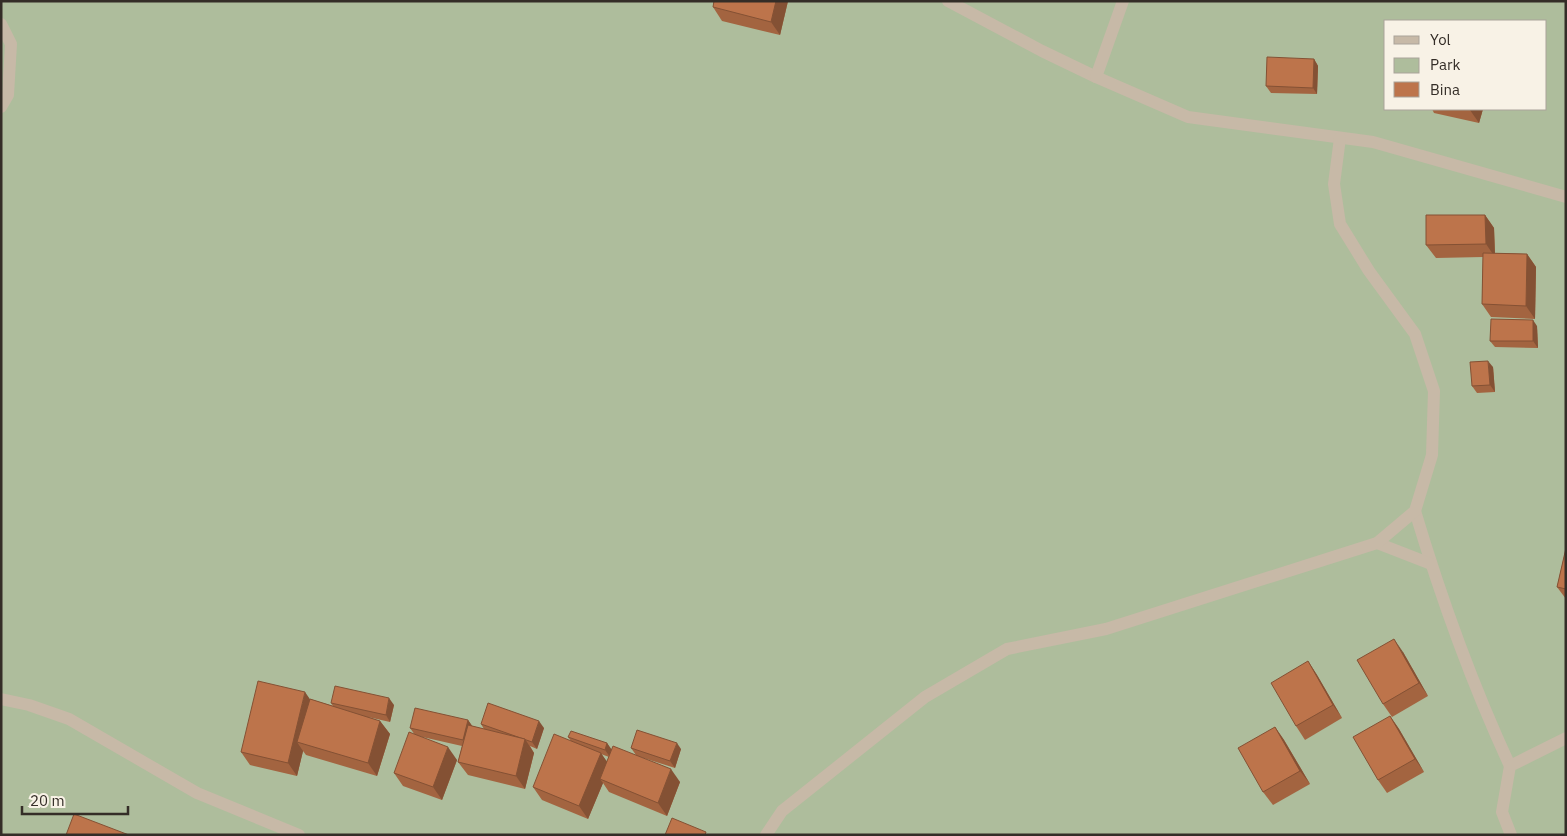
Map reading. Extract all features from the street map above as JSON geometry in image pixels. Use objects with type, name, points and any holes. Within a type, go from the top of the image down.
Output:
[{"type":"street","points":[[948,1],[1042,51],[1188,118],[1373,142],[1566,197]]},
{"type":"street","points":[[1096,77],[1123,1]]},
{"type":"street","points":[[1,24],[11,44],[5,98],[1,107]]},
{"type":"street","points":[[766,835],[782,811],[925,697],[1007,649],[1106,629],[1377,543],[1415,511],[1432,455],[1434,391],[1415,334],[1369,271],[1340,224],[1334,184],[1340,138]]},
{"type":"street","points":[[1415,511],[1431,564],[1487,717],[1510,766],[1502,812],[1511,835]]},
{"type":"street","points":[[1377,543],[1431,564]]},
{"type":"street","points":[[1,699],[29,705],[69,719],[197,793],[300,835]]},
{"type":"street","points":[[1510,766],[1566,738]]},
{"type":"green space","points":[[1,1],[1566,1],[1566,835],[1,835]]},
{"type":"building","points":[[714,1],[776,1],[771,22],[713,7]]},
{"type":"building","points":[[1267,57],[1314,59],[1313,88],[1266,86]]},
{"type":"building","points":[[1426,215],[1485,215],[1486,244],[1426,245]]},
{"type":"building","points":[[1483,253],[1527,254],[1526,306],[1482,304]]},
{"type":"building","points":[[1491,319],[1533,320],[1533,341],[1490,341]]},
{"type":"building","points":[[1488,361],[1490,385],[1472,386],[1470,362]]},
{"type":"building","points":[[1566,548],[1566,589],[1557,587]]},
{"type":"building","points":[[1394,639],[1419,683],[1383,704],[1357,660]]},
{"type":"building","points":[[1308,661],[1333,705],[1296,726],[1271,683]]},
{"type":"building","points":[[258,681],[305,692],[288,763],[241,752]]},
{"type":"building","points":[[335,686],[389,698],[386,715],[331,703]]},
{"type":"building","points":[[310,699],[380,721],[368,763],[297,742]]},
{"type":"building","points":[[488,703],[539,721],[532,742],[481,724]]},
{"type":"building","points":[[415,708],[468,720],[463,740],[410,728]]},
{"type":"building","points":[[1390,716],[1415,759],[1378,780],[1353,737]]},
{"type":"building","points":[[468,725],[525,739],[516,776],[458,762]]},
{"type":"building","points":[[1275,727],[1300,771],[1263,792],[1238,748]]},
{"type":"building","points":[[637,730],[677,743],[670,761],[631,748]]},
{"type":"building","points":[[571,731],[607,743],[605,750],[568,737]]},
{"type":"building","points":[[409,732],[448,747],[433,787],[394,773]]},
{"type":"building","points":[[554,734],[601,753],[579,806],[533,787]]},
{"type":"building","points":[[613,746],[671,769],[658,803],[600,779]]},
{"type":"building","points":[[74,814],[129,835],[66,835]]},
{"type":"building","points":[[672,818],[706,832],[705,835],[665,835]]}]
